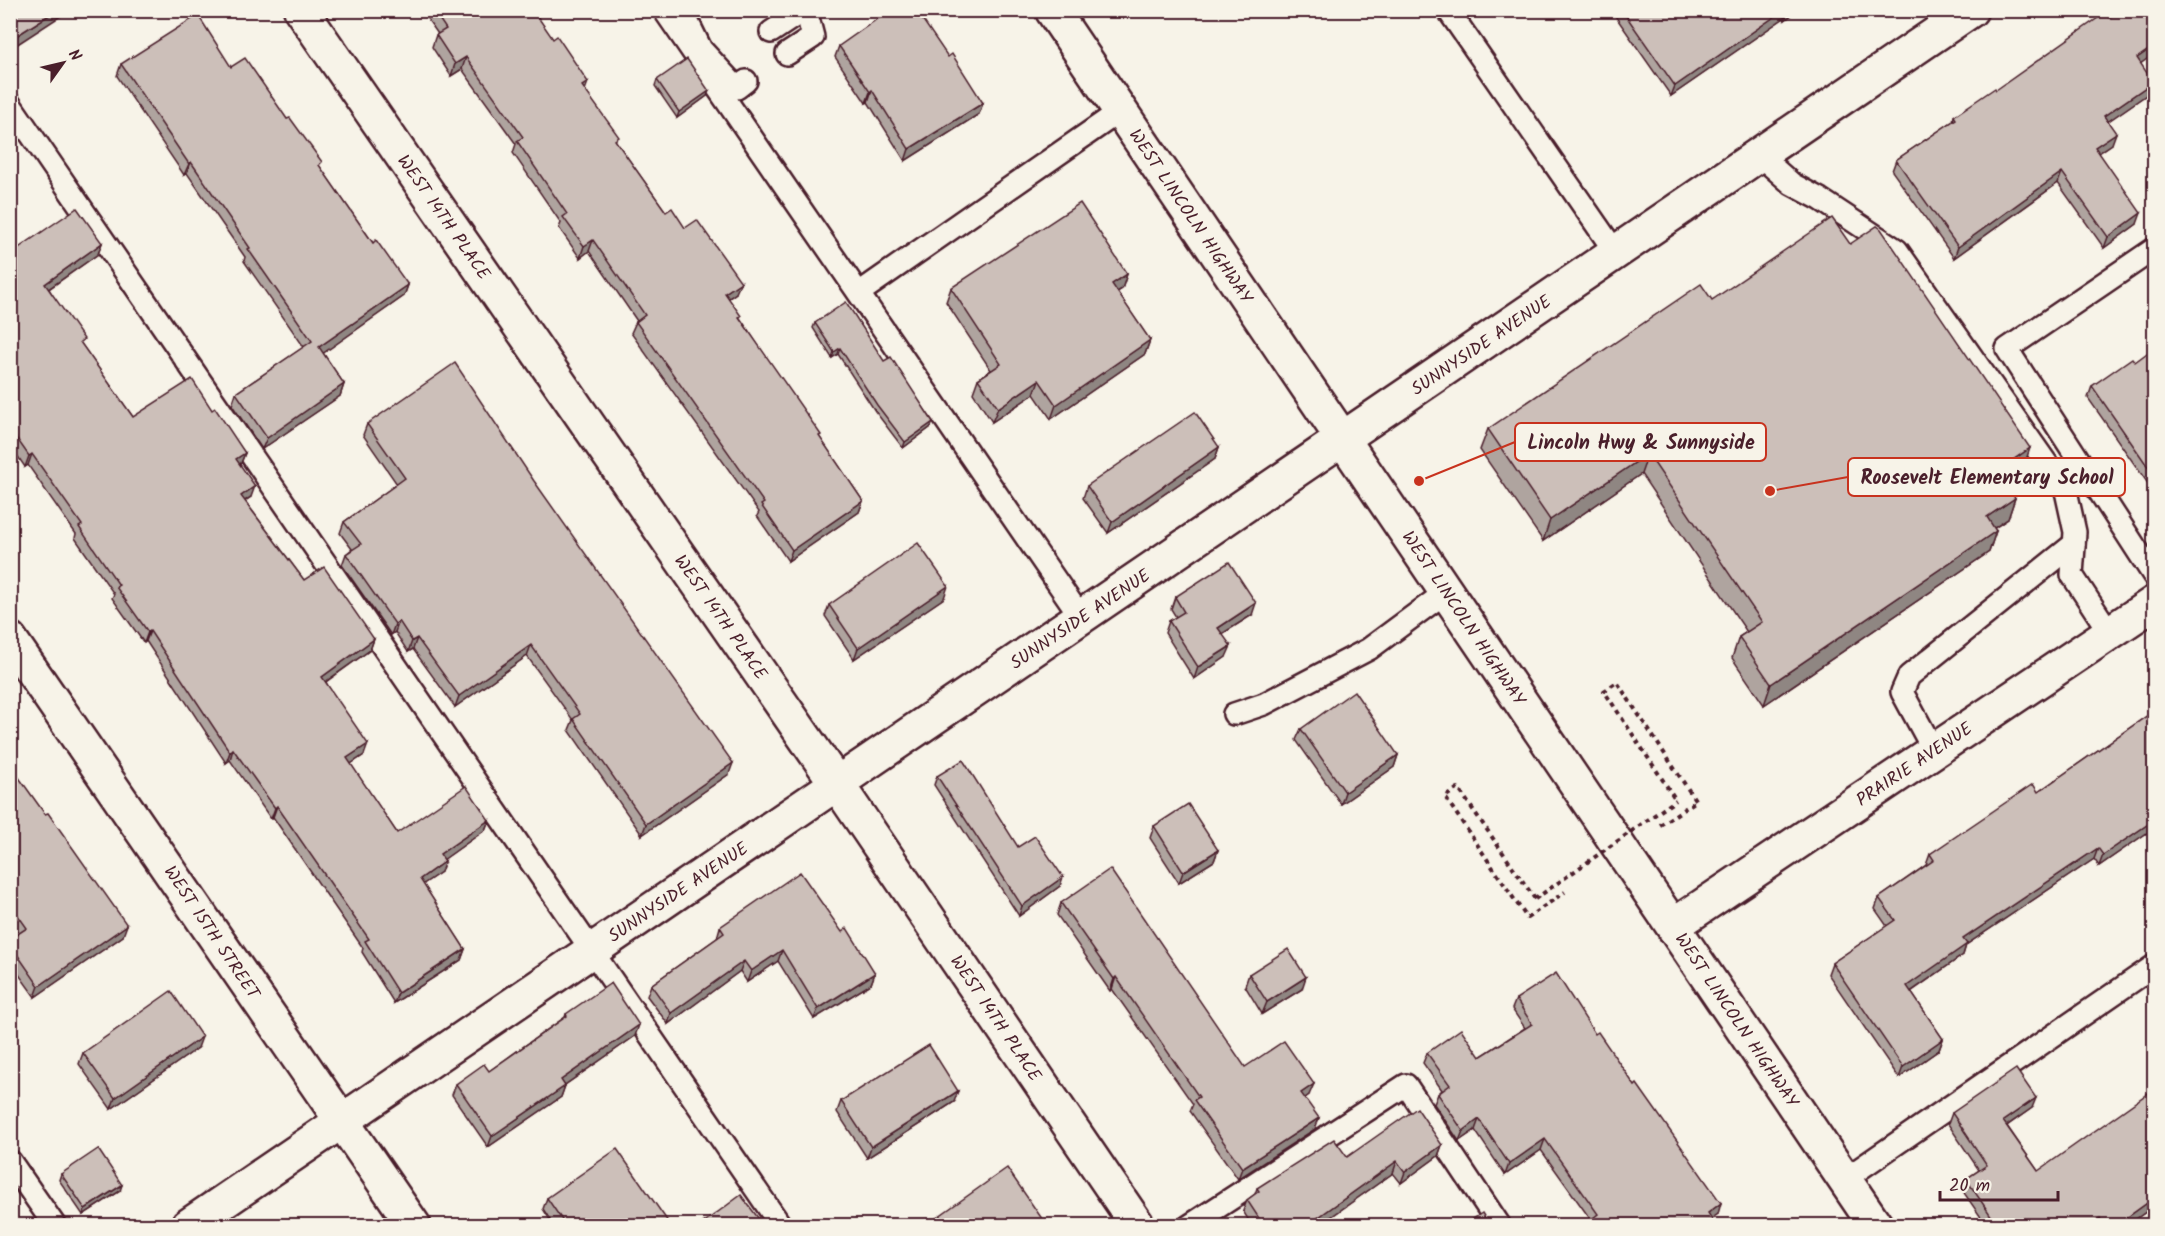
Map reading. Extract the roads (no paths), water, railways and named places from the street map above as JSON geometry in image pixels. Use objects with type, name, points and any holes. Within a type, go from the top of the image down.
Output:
[{"type":"street","name":"WEST 14TH PLACE","points":[[301,10],[837,784],[1138,1226]]},
{"type":"street","name":"WEST LINCOLN HIGHWAY","points":[[1052,10],[1876,1226]]},
{"type":"street","name":"SUNNYSIDE AVENUE","points":[[188,1226],[1971,10]]},
{"type":"street","name":"PRAIRIE AVENUE","points":[[1673,926],[2154,603]]},
{"type":"street","name":"WEST 15TH STREET","points":[[10,639],[414,1226]]},
{"type":"lane","points":[[664,10],[703,47],[724,63],[731,59]]},
{"type":"lane","points":[[682,10],[703,47],[859,293],[1082,617]]},
{"type":"lane","points":[[771,32],[798,14],[798,10]]},
{"type":"lane","points":[[787,54],[813,37],[806,10]]},
{"type":"lane","points":[[1448,10],[1616,253]]},
{"type":"lane","points":[[697,11],[691,15],[703,47],[737,88],[746,81]]},
{"type":"lane","points":[[10,104],[781,1226]]},
{"type":"lane","points":[[859,293],[1120,111]]},
{"type":"lane","points":[[1760,155],[1792,184],[1820,199],[1898,250],[2066,492],[2075,532],[2072,575],[2110,633]]},
{"type":"lane","points":[[2154,249],[2007,349],[2154,576]]},
{"type":"lane","points":[[1934,751],[1902,692],[1909,676],[2074,544]]},
{"type":"lane","points":[[1234,714],[1264,704],[1369,649],[1446,592]]},
{"type":"lane","points":[[1845,1179],[2154,966]]},
{"type":"lane","points":[[1189,1226],[1406,1085],[1500,1226]]},
{"type":"lane","points":[[10,1161],[55,1226]]},
{"type":"place","name":"Lincoln Hwy & Sunnyside","points":[[1419,481]]},
{"type":"place","name":"Roosevelt Elementary School","points":[[1770,491]]}]
